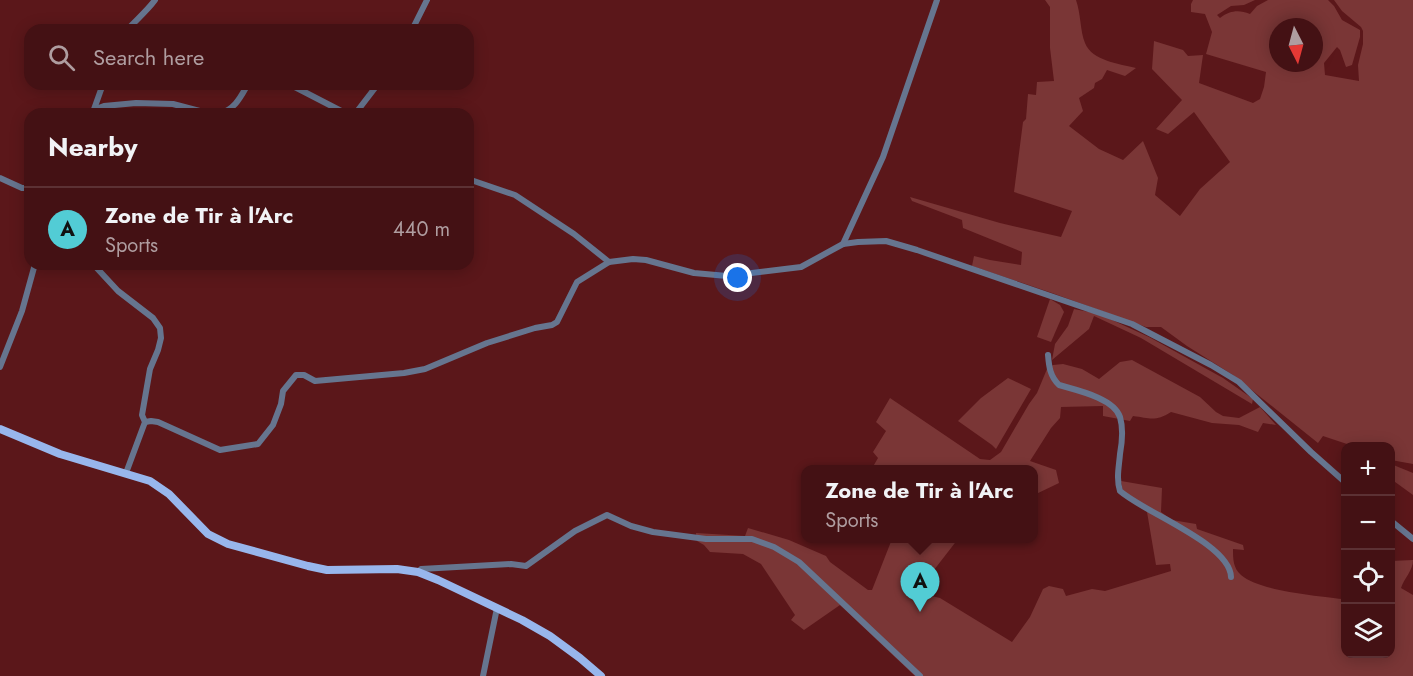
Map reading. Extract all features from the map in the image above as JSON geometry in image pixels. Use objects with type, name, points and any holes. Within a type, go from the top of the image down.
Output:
[{"type":"main road","points":[[0,429],[60,454],[150,481],[169,494],[208,534],[228,544],[327,570],[387,569],[418,572],[438,580],[550,636],[602,676]]},
{"type":"street","points":[[132,24],[149,9],[155,0]]},
{"type":"street","points":[[415,24],[427,0]]},
{"type":"street","points":[[843,244],[883,157],[937,0]]},
{"type":"street","points":[[102,90],[98,106],[159,103],[190,108]]},
{"type":"street","points":[[232,108],[245,90]]},
{"type":"street","points":[[301,90],[335,108]]},
{"type":"street","points":[[360,108],[374,90]]},
{"type":"street","points":[[0,178],[24,188]]},
{"type":"street","points":[[474,181],[515,195],[574,234],[609,262]]},
{"type":"street","points":[[145,423],[158,422],[220,450],[258,444],[273,425],[283,391],[296,375],[304,375],[315,381],[425,369],[487,343],[552,325],[557,322],[578,282],[609,262],[646,260],[694,273],[727,276],[801,267],[843,244],[886,241],[1132,324],[1211,365],[1239,382],[1341,478]]},
{"type":"street","points":[[0,367],[22,311],[33,270]]},
{"type":"street","points":[[99,270],[118,291],[153,318],[160,328],[161,338],[150,369],[142,415],[145,423],[126,473]]},
{"type":"street","points":[[1048,355],[1053,380],[1059,385],[1106,402],[1115,408],[1121,427],[1121,452],[1117,477],[1120,491],[1198,538],[1222,558],[1231,570],[1232,577]]},
{"type":"street","points":[[418,572],[421,569],[511,564],[526,566],[575,531],[607,515],[631,526],[653,532],[706,540],[752,539],[774,547],[799,562],[920,676]]},
{"type":"street","points":[[1395,524],[1413,539]]},
{"type":"street","points":[[483,676],[497,608]]},
{"type":"shaded area","points":[[1045,0],[1076,0],[1083,38],[1089,49],[1107,61],[1136,68],[1125,76],[1107,70],[1102,79],[1095,83],[1094,88],[1079,98],[1083,111],[1069,126],[1099,149],[1123,160],[1143,141],[1158,178],[1155,195],[1180,216],[1200,189],[1230,162],[1194,112],[1168,134],[1156,129],[1182,100],[1152,69],[1154,41],[1183,50],[1188,56],[1203,55],[1199,83],[1253,103],[1260,99],[1266,72],[1206,54],[1212,32],[1205,14],[1191,12],[1193,0],[1255,0],[1244,5],[1231,6],[1217,15],[1220,18],[1235,12],[1250,14],[1257,6],[1268,0],[1328,0],[1342,20],[1360,30],[1360,37],[1352,65],[1346,67],[1337,47],[1324,63],[1325,75],[1359,81],[1358,65],[1363,44],[1363,31],[1334,0],[1413,0],[1413,464],[1395,461],[1395,442],[1341,442],[1323,436],[1318,443],[1233,375],[1161,327],[1146,327],[972,266],[974,256],[1021,265],[1022,252],[963,228],[962,220],[912,201],[910,197],[1000,223],[1061,237],[1072,211],[1014,192],[1028,94],[1036,95],[1037,82],[1054,81],[1050,48],[1050,7]]},
{"type":"shaded area","points":[[1050,299],[1060,305],[1064,312],[1051,342],[1037,337]]},
{"type":"shaded area","points":[[1074,309],[1099,314],[1149,337],[1223,378],[1253,399],[1252,404],[1141,338],[1094,316],[1089,329],[1052,360],[1055,344],[1068,326]]},
{"type":"shaded area","points":[[1132,360],[1200,397],[1223,416],[1239,418],[1260,407],[1276,425],[1263,423],[1258,432],[1239,425],[1212,423],[1171,412],[1156,418],[1133,416],[1130,421],[1103,416],[1103,406],[1061,407],[1060,418],[1030,461],[1056,470],[1059,483],[1038,493],[1038,465],[874,465],[878,458],[873,452],[886,431],[876,422],[890,398],[980,459],[990,460],[1001,452],[1037,393],[1047,369],[1053,365],[1063,364],[1082,369],[1099,379],[1120,362]]},
{"type":"shaded area","points":[[1008,378],[1031,389],[996,449],[958,421],[981,398]]},
{"type":"shaded area","points":[[1395,466],[1413,473],[1413,495],[1395,482]]},
{"type":"shaded area","points":[[1121,481],[1162,488],[1161,512],[1172,520],[1196,524],[1197,529],[1243,545],[1244,550],[1233,549],[1233,560],[1238,572],[1250,581],[1289,592],[1341,599],[1341,658],[1395,658],[1395,561],[1413,560],[1412,568],[1401,588],[1413,595],[1413,676],[915,676],[840,605],[804,630],[791,620],[795,615],[761,564],[743,554],[710,552],[697,541],[696,533],[745,536],[748,528],[789,540],[826,556],[830,562],[868,590],[872,590],[890,543],[955,543],[920,588],[923,594],[940,598],[1012,642],[1030,617],[1043,589],[1049,586],[1063,589],[1066,596],[1092,589],[1105,591],[1171,571],[1170,564],[1156,565],[1146,506],[1123,492]]},
{"type":"place","name":"Zone de Tir à l'Arc","points":[[920,612]]}]
